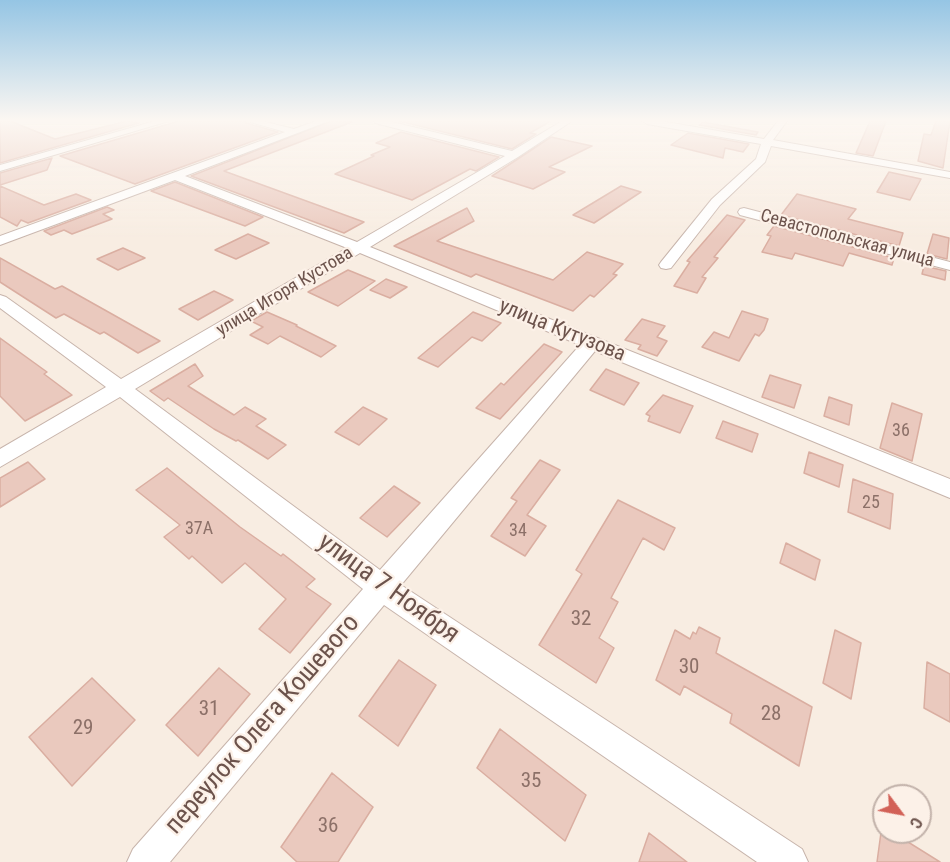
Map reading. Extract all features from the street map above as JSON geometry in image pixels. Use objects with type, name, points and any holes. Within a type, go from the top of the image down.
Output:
[{"type":"street","points":[[0,168],[24,161]]},
{"type":"street","points":[[0,241],[214,161]]},
{"type":"street","name":"улица Игоря Кустова","points":[[0,459],[122,389],[504,161]]},
{"type":"street","points":[[666,265],[716,202],[760,161]]},
{"type":"street","points":[[874,161],[950,175]]},
{"type":"street","name":"улица Кутузова","points":[[174,176],[359,248],[950,489]]},
{"type":"street","name":"Севастопольская улица","points":[[744,212],[950,266]]},
{"type":"street","name":"улица 7 Ноября","points":[[0,300],[122,389],[381,587],[789,862]]},
{"type":"street","name":"переулок Олега Кошевого","points":[[146,862],[592,343]]},
{"type":"building","points":[[41,161],[51,161],[47,170],[0,185],[0,173]]},
{"type":"building","points":[[74,161],[198,161],[135,184]]},
{"type":"building","points":[[229,161],[250,161],[224,171],[364,222],[344,233],[191,176]]},
{"type":"building","points":[[363,161],[492,161],[476,171],[470,169],[412,200],[335,174]]},
{"type":"building","points":[[514,161],[561,161],[549,167],[565,172],[533,189],[492,176]]},
{"type":"building","points":[[919,161],[944,161],[943,168]]},
{"type":"building","points":[[889,172],[921,179],[910,200],[877,192]]},
{"type":"building","points":[[175,182],[263,217],[245,226],[151,191]]},
{"type":"building","points":[[0,186],[44,205],[76,194],[91,200],[28,223],[21,220],[17,226],[0,217]]},
{"type":"building","points":[[621,186],[641,192],[594,223],[573,215]]},
{"type":"building","points":[[797,194],[856,209],[848,219],[903,233],[899,246],[781,215]]},
{"type":"building","points":[[107,207],[114,210],[103,214],[112,219],[72,234],[64,230],[51,235],[44,231]]},
{"type":"building","points":[[467,208],[474,221],[437,241],[553,280],[587,252],[623,264],[613,274],[617,275],[594,297],[590,295],[573,311],[476,274],[471,277],[394,246]]},
{"type":"building","points":[[727,215],[745,220],[714,257],[718,258],[702,277],[706,278],[697,293],[674,286],[690,262],[687,261]]},
{"type":"building","points":[[774,226],[894,258],[892,265],[849,253],[843,266],[795,253],[792,259],[762,252],[771,236],[767,235]]},
{"type":"building","points":[[248,234],[269,243],[236,259],[215,250]]},
{"type":"building","points":[[933,234],[949,238],[947,259],[927,254]]},
{"type":"building","points":[[123,248],[145,258],[118,270],[97,259]]},
{"type":"building","points":[[0,258],[55,289],[62,286],[160,341],[138,353],[104,332],[100,334],[64,314],[56,318],[0,282]]},
{"type":"building","points":[[924,266],[946,271],[945,280],[922,274]]},
{"type":"building","points":[[348,270],[375,281],[338,306],[308,292]]},
{"type":"building","points":[[386,279],[407,287],[390,298],[370,290]]},
{"type":"building","points":[[214,291],[233,300],[198,320],[179,309]]},
{"type":"building","points":[[742,311],[768,319],[764,330],[759,336],[755,334],[739,361],[702,347],[714,332],[729,338]]},
{"type":"building","points":[[267,312],[336,346],[321,357],[280,336],[268,344],[250,335],[263,327],[251,321]]},
{"type":"building","points":[[473,312],[501,323],[482,341],[472,337],[438,367],[418,358]]},
{"type":"building","points":[[642,319],[665,326],[657,337],[667,341],[657,356],[638,349],[641,345],[625,340]]},
{"type":"building","points":[[0,338],[47,372],[44,374],[72,395],[25,421],[0,396]]},
{"type":"building","points":[[544,344],[562,352],[500,419],[476,408],[501,383],[504,385]]},
{"type":"building","points":[[195,364],[203,376],[188,386],[234,415],[245,407],[266,419],[256,426],[286,445],[268,459],[238,440],[214,429],[168,398],[164,401],[150,391]]},
{"type":"building","points":[[606,369],[639,383],[624,405],[590,390]]},
{"type":"building","points":[[770,375],[801,385],[794,408],[762,397]]},
{"type":"building","points":[[663,395],[693,406],[680,433],[648,421],[650,416],[646,414]]},
{"type":"building","points":[[829,397],[852,405],[849,425],[824,416]]},
{"type":"building","points":[[892,403],[922,414],[912,461],[880,448]]},
{"type":"building","points":[[363,407],[387,419],[359,445],[335,432]]},
{"type":"building","points":[[723,421],[758,434],[752,452],[716,438]]},
{"type":"building","points":[[809,452],[843,465],[839,487],[804,473]]},
{"type":"building","points":[[540,460],[560,470],[527,515],[546,526],[525,556],[491,536],[517,501],[511,498]]},
{"type":"building","points":[[28,462],[45,479],[0,507],[0,478]]},
{"type":"building","points":[[167,468],[240,527],[281,556],[283,554],[315,579],[306,587],[331,604],[290,653],[259,629],[286,599],[245,563],[222,583],[192,556],[189,559],[164,537],[180,525],[136,490]]},
{"type":"building","points":[[853,479],[893,494],[890,529],[848,512]]},
{"type":"building","points":[[394,486],[420,503],[387,537],[360,518]]},
{"type":"building","points":[[618,500],[675,528],[664,550],[643,538],[611,598],[618,602],[599,638],[614,648],[596,683],[539,645],[582,574],[576,570]]},
{"type":"building","points":[[786,543],[820,560],[815,580],[780,563]]},
{"type":"building","points":[[699,627],[720,638],[716,653],[812,707],[799,766],[730,723],[732,714],[684,686],[680,695],[656,680],[675,630],[690,639]]},
{"type":"building","points":[[835,630],[861,643],[851,699],[823,683]]},
{"type":"building","points":[[399,660],[436,685],[398,746],[359,716]]},
{"type":"building","points":[[927,662],[950,674],[950,722],[924,708]]},
{"type":"building","points":[[219,668],[250,694],[198,756],[166,725]]},
{"type":"building","points":[[92,678],[135,720],[72,786],[29,737]]},
{"type":"building","points":[[500,729],[586,795],[565,841],[477,768]]},
{"type":"building","points":[[332,773],[373,807],[338,862],[297,862],[281,847]]},
{"type":"building","points":[[649,833],[687,862],[639,862]]},
{"type":"building","points":[[879,844],[911,844],[940,862],[877,862]]}]
